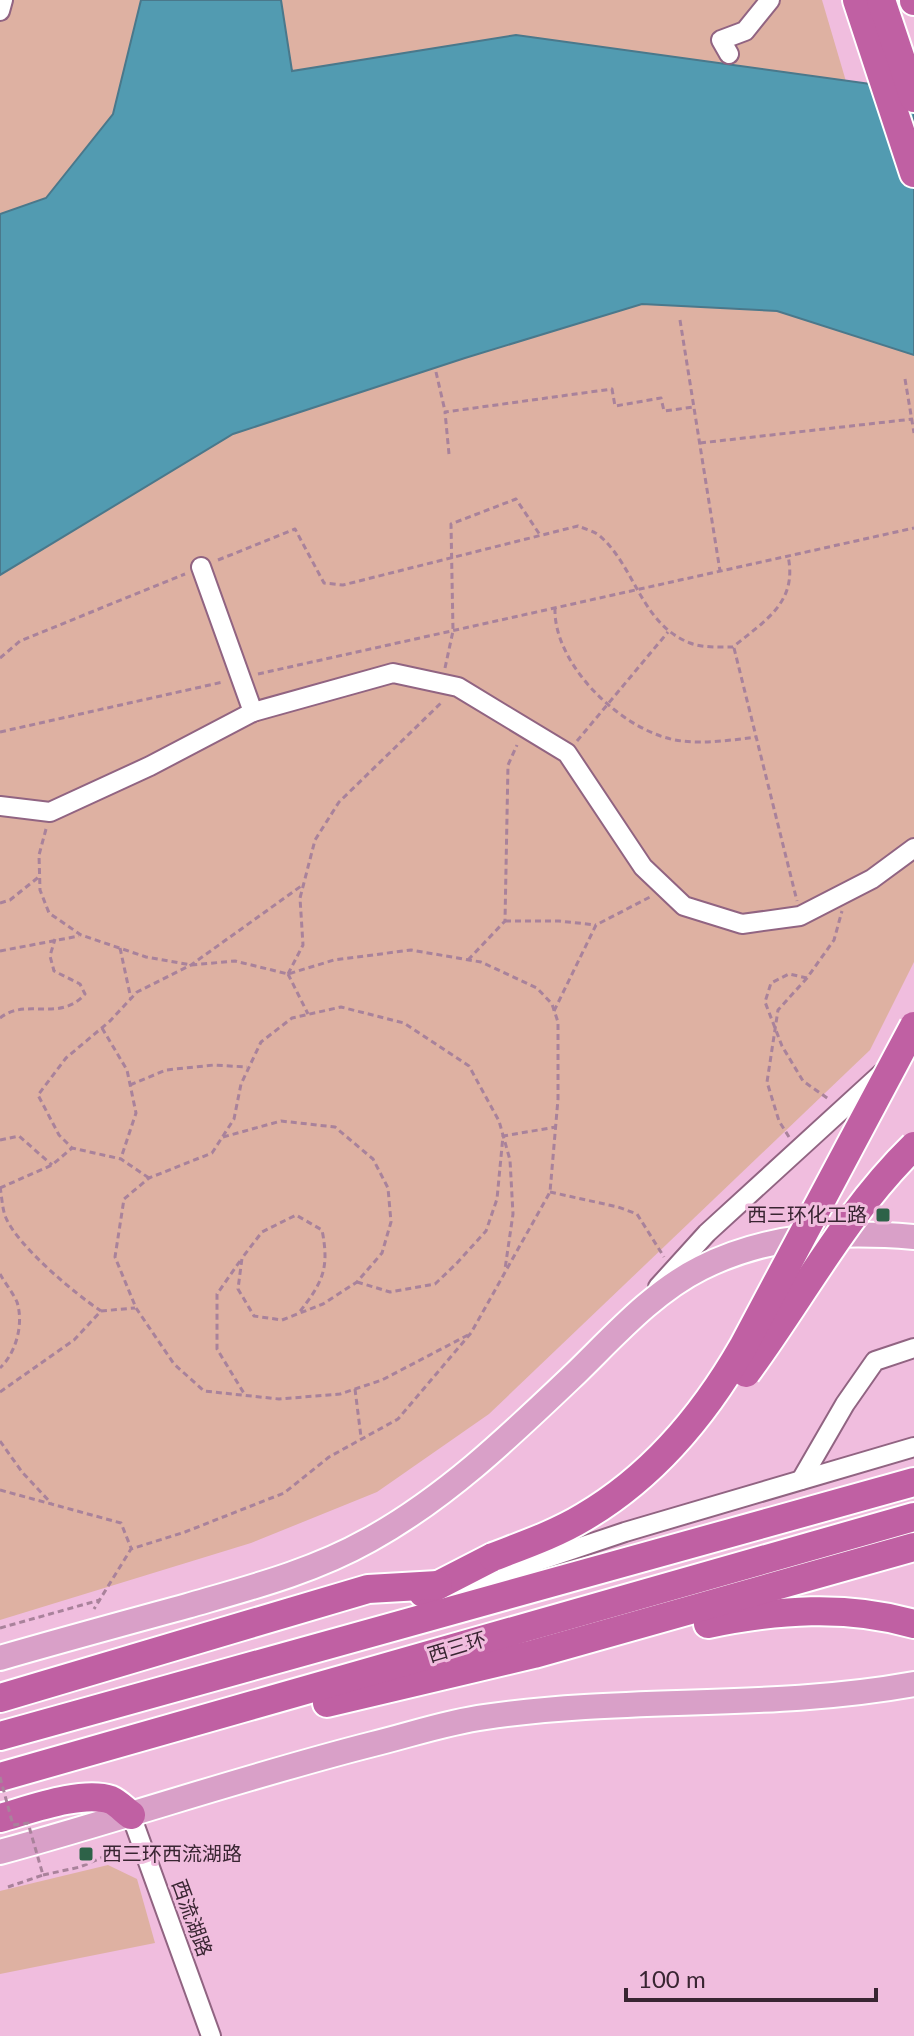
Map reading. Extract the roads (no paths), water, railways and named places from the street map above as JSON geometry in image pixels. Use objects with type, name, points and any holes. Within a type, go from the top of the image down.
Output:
[{"type":"highway","points":[[868,7],[914,98]]},
{"type":"highway","points":[[868,7],[914,107]]},
{"type":"highway","points":[[868,7],[914,173]]},
{"type":"highway","points":[[538,1540],[584,1517],[639,1477],[673,1444],[719,1388],[785,1271],[914,1026]]},
{"type":"highway","points":[[288,1654],[388,1611],[493,1557],[608,1509],[640,1488],[686,1447],[712,1418],[771,1338],[848,1221],[879,1181],[914,1146]]},
{"type":"highway","name":"西三环","points":[[0,1736],[914,1482]]},
{"type":"highway","name":"西三环","points":[[0,1777],[914,1517]]},
{"type":"highway","points":[[227,1712],[335,1702],[534,1654],[914,1547]]},
{"type":"highway","points":[[0,1698],[368,1589],[438,1585]]},
{"type":"highway","points":[[534,1654],[606,1644],[743,1616],[850,1610],[914,1624]]},
{"type":"highway","points":[[0,1818],[62,1801],[86,1799],[113,1801],[131,1815]]},
{"type":"main road","points":[[0,1658],[253,1588],[327,1562],[371,1539],[430,1502],[480,1462],[622,1328],[662,1294],[699,1269],[775,1241],[846,1233],[914,1237]]},
{"type":"main road","points":[[0,1852],[131,1815],[275,1769],[480,1717],[553,1707],[766,1700],[874,1691],[914,1684]]},
{"type":"street","points":[[0,11],[3,0]]},
{"type":"street","points":[[729,54],[721,40],[745,31],[770,0]]},
{"type":"street","points":[[201,567],[253,712]]},
{"type":"street","points":[[0,806],[50,812],[150,766],[253,712],[393,673],[450,685],[567,753],[643,867],[684,906],[742,924],[800,916],[872,879],[914,848]]},
{"type":"street","points":[[622,1328],[707,1233],[914,1044]]},
{"type":"street","points":[[801,1480],[845,1404],[875,1361],[914,1348]]},
{"type":"street","points":[[438,1585],[470,1584],[625,1532],[914,1447]]},
{"type":"street","points":[[874,1691],[914,1696]]},
{"type":"street","name":"西流湖路","points":[[131,1815],[211,2036]]},
{"type":"water","points":[[141,0],[281,0],[292,71],[516,35],[914,90],[914,355],[777,311],[642,304],[233,434],[0,575],[0,214],[46,198],[113,114]]},
{"type":"place","name":"西三环化工路","points":[[883,1215]]},
{"type":"place","name":"西三环西流湖路","points":[[86,1854]]}]
